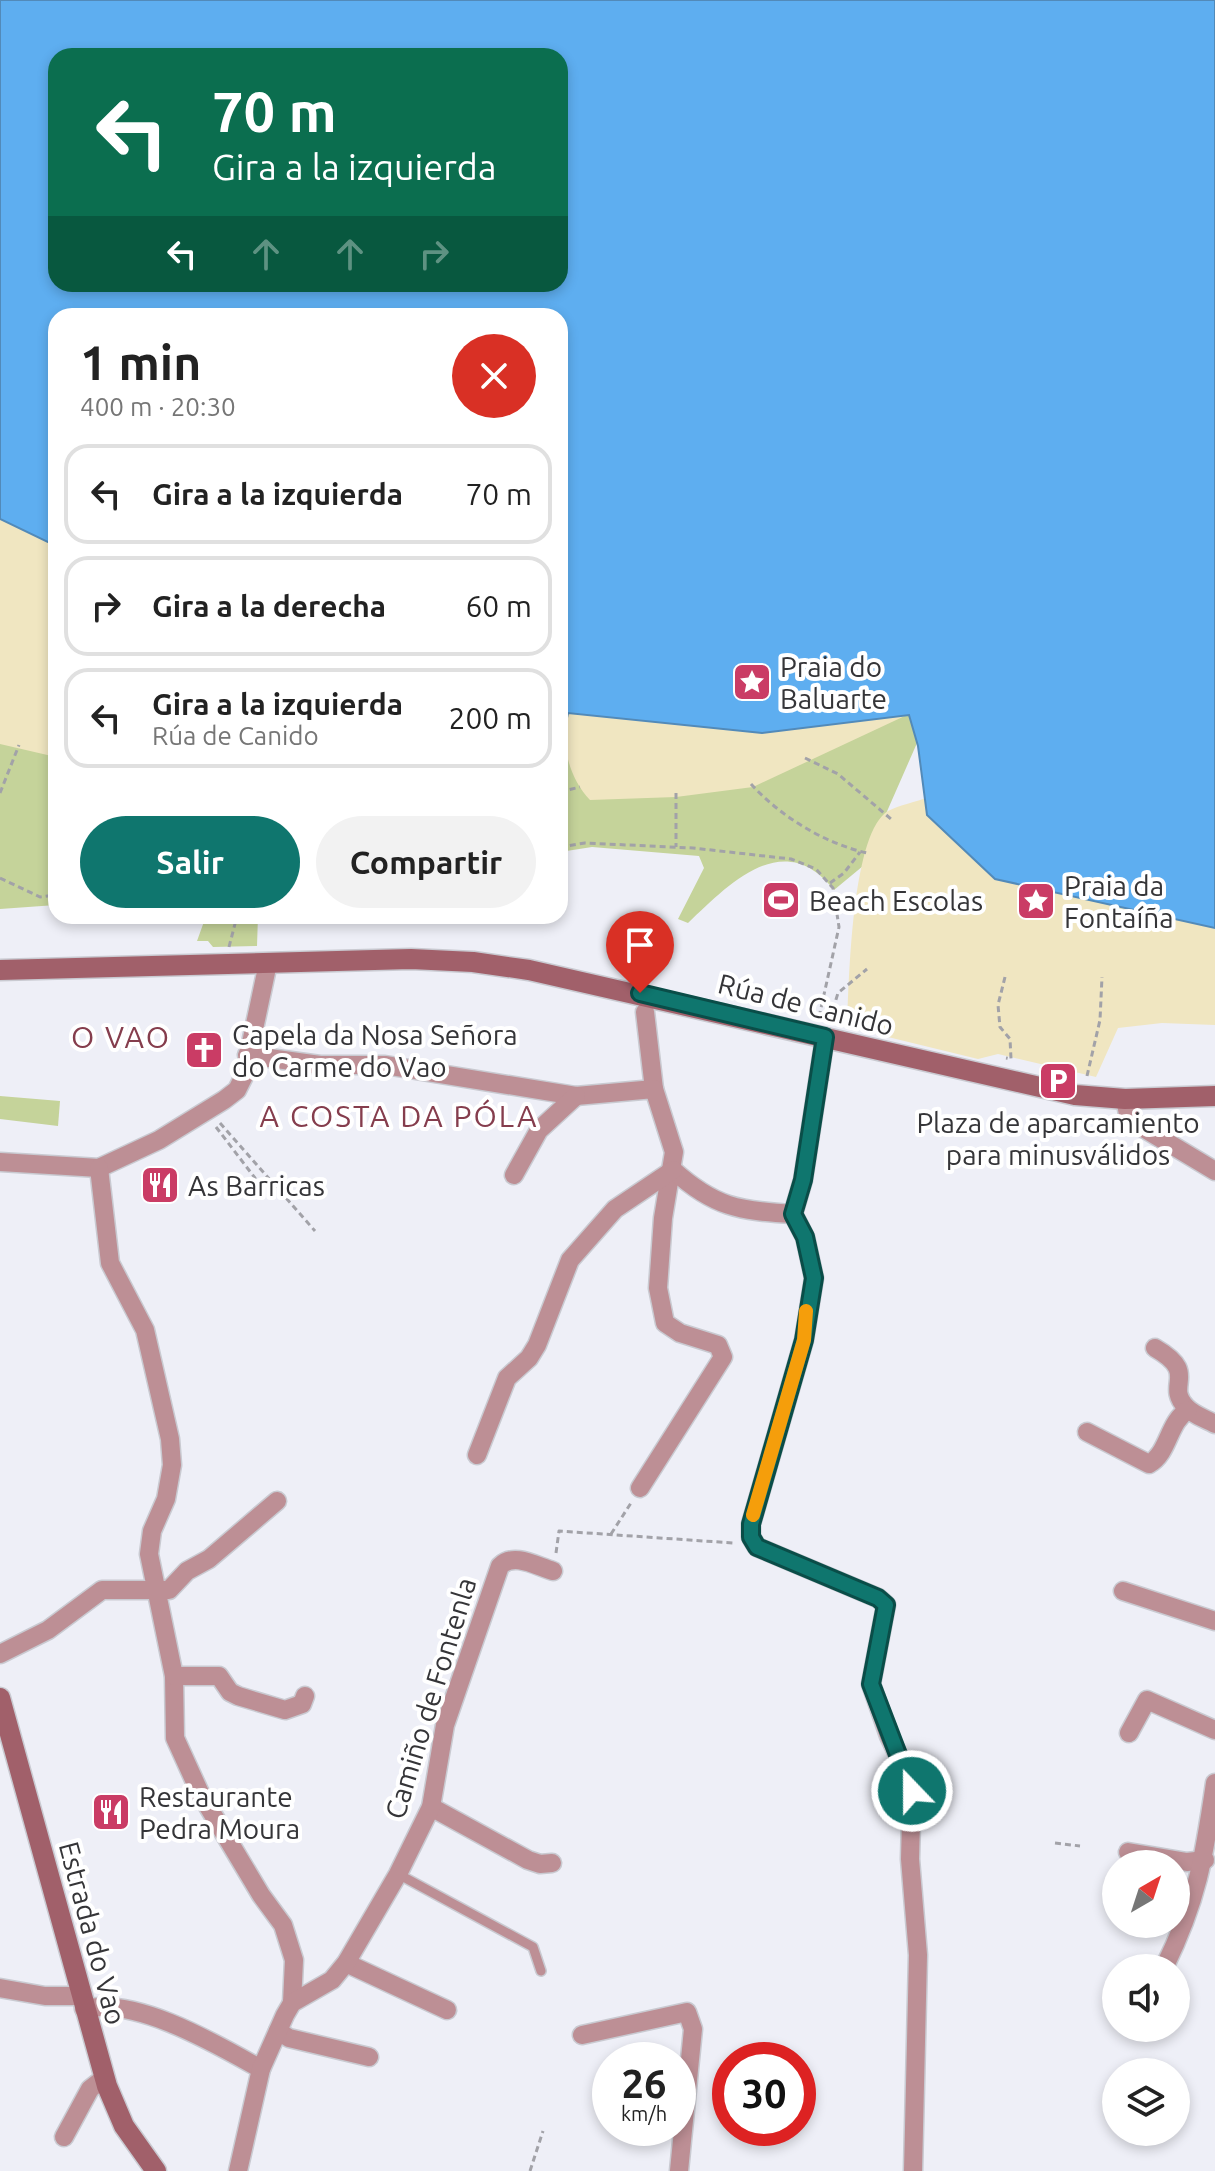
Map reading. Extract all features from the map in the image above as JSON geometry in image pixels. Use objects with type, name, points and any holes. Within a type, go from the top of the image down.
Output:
[{"type":"main road","name":"Rúa de Canido","points":[[0,970],[411,959],[500,965],[824,1029],[1075,1095],[1125,1099],[1215,1096]]},
{"type":"main road","name":"Estrada do Vao","points":[[0,1698],[104,2078],[124,2126],[156,2171]]},
{"type":"street","points":[[0,1162],[99,1168],[159,1140],[237,1090],[268,963]]},
{"type":"street","points":[[640,1488],[723,1357],[718,1345],[680,1333],[665,1323],[658,1288],[663,1218],[674,1152],[654,1089],[645,1012]]},
{"type":"street","points":[[824,1029],[803,1180],[793,1214],[805,1237],[814,1278],[804,1340],[751,1524],[754,1542],[878,1598],[886,1605],[871,1684],[889,1736],[912,1784],[910,1859],[918,1955],[913,2171]]},
{"type":"street","points":[[247,1055],[320,1065],[385,1065],[576,1096],[654,1089]]},
{"type":"street","points":[[514,1175],[539,1130],[576,1096]]},
{"type":"street","points":[[1125,1099],[1128,1114],[1135,1123],[1215,1171]]},
{"type":"street","points":[[99,1168],[110,1263],[145,1330],[170,1439],[172,1465],[166,1499],[152,1531],[149,1554],[174,1676],[175,1738],[200,1793],[261,1895],[283,1925],[294,1960],[292,2003],[261,2069],[238,2171]]},
{"type":"street","points":[[673,1170],[698,1193],[717,1203],[760,1212],[793,1214]]},
{"type":"street","points":[[477,1455],[507,1378],[529,1358],[537,1345],[570,1260],[615,1209],[673,1170]]},
{"type":"street","points":[[1155,1348],[1175,1359],[1180,1369],[1179,1393],[1188,1410],[1215,1424]]},
{"type":"street","points":[[1087,1432],[1149,1464],[1158,1457],[1177,1420],[1188,1410]]},
{"type":"street","points":[[0,1654],[48,1630],[102,1590],[118,1588],[158,1592],[177,1585],[187,1571],[209,1559],[277,1501]]},
{"type":"street","name":"Camiño de Fontenla","points":[[292,2003],[332,1980],[346,1963],[398,1874],[431,1807],[445,1725],[500,1566],[515,1559],[553,1571]]},
{"type":"street","points":[[1123,1591],[1215,1621]]},
{"type":"street","points":[[174,1676],[219,1676],[230,1692],[285,1710],[302,1704],[305,1696]]},
{"type":"street","points":[[1129,1733],[1147,1700],[1215,1730]]},
{"type":"street","points":[[1171,1954],[1183,1929],[1205,1860],[1215,1783]]},
{"type":"street","points":[[431,1807],[528,1860],[540,1864],[552,1863]]},
{"type":"street","points":[[1190,1862],[1205,1860]]},
{"type":"street","points":[[346,1963],[447,2010]]},
{"type":"street","points":[[0,1988],[111,2007],[179,2025],[261,2069]]},
{"type":"street","points":[[582,2035],[687,2012],[693,2029],[679,2171]]},
{"type":"street","points":[[278,2031],[289,2038],[369,2057]]},
{"type":"street","points":[[64,2137],[90,2089],[104,2078]]},
{"type":"lane","points":[[398,1874],[533,1947],[541,1971]]},
{"type":"path","points":[[0,793],[19,745]]},
{"type":"path","points":[[805,758],[838,774],[891,819]]},
{"type":"path","points":[[751,784],[808,830],[867,853]]},
{"type":"path","points":[[568,790],[580,787]]},
{"type":"path","points":[[676,793],[676,847]]},
{"type":"path","points":[[568,846],[585,843],[676,847],[791,859],[816,869],[830,883],[839,927],[824,1029]]},
{"type":"path","points":[[830,883],[844,873],[861,851]]},
{"type":"path","points":[[0,878],[40,897],[48,896]]},
{"type":"path","points":[[228,951],[235,924]]},
{"type":"path","points":[[824,1029],[838,993],[867,969]]},
{"type":"path","points":[[1005,977],[998,1005],[1000,1027],[1010,1039],[1011,1059]]},
{"type":"path","points":[[1085,1082],[1100,1020],[1102,977]]},
{"type":"path","points":[[224,1127],[315,1231]]},
{"type":"path","points":[[217,1129],[255,1178],[244,1195]]},
{"type":"path","points":[[611,1534],[640,1488]]},
{"type":"path","points":[[553,1571],[559,1531],[742,1544],[754,1542]]},
{"type":"path","points":[[1055,1843],[1080,1846]]},
{"type":"path","points":[[530,2171],[543,2131]]},
{"type":"green space","points":[[0,396],[48,422],[48,906],[0,909]]},
{"type":"green space","points":[[968,627],[863,866],[834,890],[815,871],[796,863],[777,862],[758,868],[721,892],[688,923],[678,919],[704,868],[699,856],[592,847],[568,851],[568,637]]},
{"type":"green space","points":[[203,924],[258,924],[257,946],[213,947],[208,941],[197,941]]},
{"type":"green space","points":[[0,1096],[60,1101],[58,1126],[0,1119]]},
{"type":"sand","points":[[0,448],[48,475],[48,755],[0,744]]},
{"type":"sand","points":[[568,700],[909,714],[753,787],[676,797],[590,800],[570,766]]},
{"type":"sand","name":"Praia da Fontaíña","points":[[929,797],[1215,873],[1215,1025],[1162,1023],[1118,1028],[1096,1077],[998,1054],[978,1059],[847,1027],[854,911],[866,848],[876,825],[888,811]]},
{"type":"water","points":[[0,0],[1215,0],[1215,928],[995,879],[927,815],[918,746],[909,715],[762,733],[568,713],[568,308],[48,308],[48,542],[0,519]]},
{"type":"slow traffic","points":[[753,1515],[804,1340],[806,1311]]},
{"type":"place","name":"Praia do Baluarte","points":[[752,682]]},
{"type":"place","name":"Beach Escolas","points":[[781,900]]},
{"type":"place","name":"Praia da Fontaíña","points":[[1036,901]]},
{"type":"place","name":"Capela da Nosa Señora do Carme do Vao","points":[[204,1050]]},
{"type":"place","name":"Plaza de aparcamiento para minusválidos","points":[[1058,1081]]},
{"type":"place","name":"As Barricas","points":[[160,1185]]},
{"type":"place","name":"Restaurante Pedra Moura","points":[[111,1812]]},
{"type":"district","name":"O VAO","points":[[121,1037]]},
{"type":"district","name":"A COSTA DA PÓLA","points":[[399,1116]]},
{"type":"route","points":[[640,993],[825,1037],[803,1180],[793,1214],[805,1237],[813,1262],[814,1278],[806,1311],[804,1340],[751,1524],[751,1537],[757,1547],[878,1598],[886,1605],[887,1613],[870,1673],[871,1684],[889,1736],[912,1784],[912,1791]]}]
